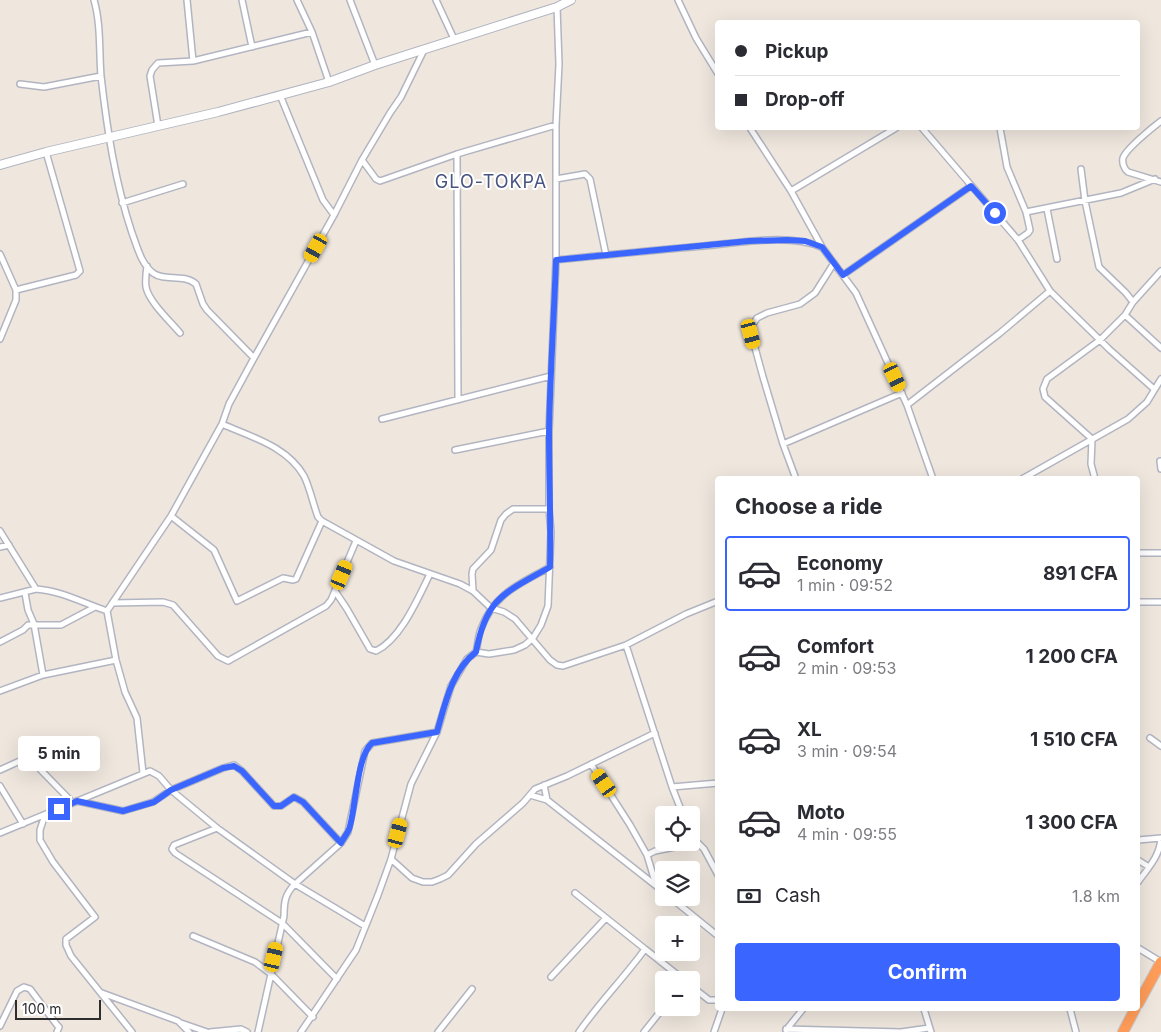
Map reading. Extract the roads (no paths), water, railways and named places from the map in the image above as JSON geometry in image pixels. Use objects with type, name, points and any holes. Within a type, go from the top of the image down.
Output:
[{"type":"highway","points":[[1140,1000],[1161,962]]},
{"type":"highway","points":[[1123,1032],[1134,1011]]},
{"type":"main road","points":[[0,165],[329,82],[454,39],[557,7],[571,0]]},
{"type":"street","points":[[94,0],[98,11],[99,48],[108,137],[122,203],[139,253],[154,274],[190,279],[196,284],[207,310],[254,358]]},
{"type":"street","points":[[188,0],[193,61]]},
{"type":"street","points":[[242,0],[252,47]]},
{"type":"street","points":[[297,0],[312,32],[329,82]]},
{"type":"street","points":[[350,0],[375,65]]},
{"type":"street","points":[[436,0],[454,39]]},
{"type":"street","points":[[678,0],[696,38],[715,69]]},
{"type":"street","points":[[476,652],[489,654],[514,650],[525,645],[533,638],[541,625],[548,606],[551,532],[549,509],[549,431],[556,260],[556,125],[559,64],[557,7]]},
{"type":"street","points":[[158,126],[150,76],[158,63],[193,61],[312,32]]},
{"type":"street","points":[[143,773],[137,718],[125,692],[116,660],[107,612],[172,516],[222,424],[229,404],[334,215],[362,160],[401,97],[424,50]]},
{"type":"street","points":[[20,84],[44,88],[102,76]]},
{"type":"street","points":[[280,95],[323,200],[334,215]]},
{"type":"street","points":[[1161,121],[1127,151],[1123,158],[1125,170],[1128,172],[1161,182]]},
{"type":"street","points":[[362,160],[376,179],[380,181],[458,154],[556,125]]},
{"type":"street","points":[[751,130],[791,191],[822,247],[856,293],[908,404],[932,476]]},
{"type":"street","points":[[791,191],[893,130]]},
{"type":"street","points":[[924,130],[1018,240],[1050,291],[1154,389]]},
{"type":"street","points":[[1000,130],[1007,167],[1026,212],[1030,230],[1018,240]]},
{"type":"street","points":[[16,290],[76,275],[80,271],[46,152]]},
{"type":"street","points":[[458,154],[458,400]]},
{"type":"street","points":[[1081,169],[1085,201],[1099,267],[1133,302]]},
{"type":"street","points":[[556,179],[585,174],[590,179],[606,255]]},
{"type":"street","points":[[1026,212],[1121,193],[1155,179]]},
{"type":"street","points":[[122,203],[184,184]]},
{"type":"street","points":[[843,275],[971,186]]},
{"type":"street","points":[[1047,209],[1057,259]]},
{"type":"street","points":[[556,260],[749,241],[805,241],[822,247]]},
{"type":"street","points":[[0,254],[16,290],[16,300],[0,338]]},
{"type":"street","points":[[795,476],[783,444],[751,334],[753,324],[757,318],[767,313],[800,304],[815,293],[834,264]]},
{"type":"street","points":[[147,266],[145,284],[151,298],[180,333]]},
{"type":"street","points":[[1092,439],[1045,397],[1043,389],[1047,379],[1100,340],[1125,315],[1133,302],[1161,271]]},
{"type":"street","points":[[908,404],[1000,333],[1050,291]]},
{"type":"street","points":[[1125,315],[1161,348]]},
{"type":"street","points":[[382,419],[551,376]]},
{"type":"street","points":[[1026,476],[1137,413],[1147,402],[1161,379]]},
{"type":"street","points":[[783,444],[902,393]]},
{"type":"street","points":[[222,424],[280,450],[291,460],[304,475],[318,517],[322,522],[394,561],[460,584],[473,591],[491,608],[504,612],[515,619],[550,660],[557,665],[563,666],[626,645],[686,614],[715,602]]},
{"type":"street","points":[[455,450],[549,431]]},
{"type":"street","points":[[1092,439],[1091,464],[1094,476]]},
{"type":"street","points":[[1160,461],[1161,469]]},
{"type":"street","points":[[1032,472],[1034,476]]},
{"type":"street","points":[[473,591],[473,569],[491,550],[501,520],[506,514],[514,509],[549,509]]},
{"type":"street","points":[[172,516],[214,550],[237,600],[283,578],[296,579],[322,522]]},
{"type":"street","points":[[0,530],[36,589]]},
{"type":"street","points":[[113,604],[163,602],[173,605],[218,656],[228,661],[326,606],[335,591],[356,541]]},
{"type":"street","points":[[0,547],[9,545]]},
{"type":"street","points":[[1140,553],[1161,553]]},
{"type":"street","points":[[301,1032],[313,1017],[356,950],[391,859],[411,784],[437,732],[451,686],[467,659],[476,652],[481,629],[491,608],[505,592],[550,567]]},
{"type":"street","points":[[335,591],[370,649],[376,650],[383,648],[401,628],[430,574]]},
{"type":"street","points":[[0,598],[36,589],[51,590],[107,612]]},
{"type":"street","points":[[25,593],[28,610],[34,624],[43,675]]},
{"type":"street","points":[[1140,602],[1161,602]]},
{"type":"street","points":[[0,642],[23,630],[28,625],[61,626],[95,607]]},
{"type":"street","points":[[626,645],[679,806]]},
{"type":"street","points":[[0,691],[43,675],[116,660]]},
{"type":"street","points":[[258,1032],[282,923],[284,900],[295,884],[341,843],[350,826],[362,761],[368,747],[372,743],[437,732]]},
{"type":"street","points":[[391,859],[412,878],[423,882],[432,882],[440,879],[448,875],[476,844],[523,803],[536,789],[654,733]]},
{"type":"street","points":[[1150,738],[1161,746]]},
{"type":"street","points":[[0,770],[22,760],[31,760],[75,802],[123,811],[154,802],[171,790],[223,768],[234,766],[242,771],[274,806],[281,806],[294,797],[303,802],[341,843]]},
{"type":"street","points":[[591,764],[647,855],[655,879]]},
{"type":"street","points":[[0,834],[150,770],[217,828],[295,884],[366,926]]},
{"type":"street","points":[[672,787],[715,783]]},
{"type":"street","points":[[544,784],[546,800]]},
{"type":"street","points":[[0,786],[23,824]]},
{"type":"street","points":[[530,795],[546,800],[655,883]]},
{"type":"street","points":[[45,815],[40,830],[40,840],[53,862],[96,917],[66,938],[66,945],[71,956],[132,1032]]},
{"type":"street","points":[[217,828],[174,845],[172,849],[175,853],[282,923],[337,979]]},
{"type":"street","points":[[1140,840],[1161,838],[1159,852],[1140,879]]},
{"type":"street","points":[[700,845],[704,849],[715,870]]},
{"type":"street","points":[[647,855],[655,851]]},
{"type":"street","points":[[1140,861],[1149,867]]},
{"type":"street","points":[[576,893],[673,971]]},
{"type":"street","points":[[681,906],[715,934]]},
{"type":"street","points":[[550,976],[606,918]]},
{"type":"street","points":[[193,936],[255,962],[271,974],[313,1017]]},
{"type":"street","points":[[579,1032],[595,1009],[645,949]]},
{"type":"street","points":[[1140,949],[1161,962]]},
{"type":"street","points":[[0,1026],[17,991],[24,987],[30,989],[58,1025],[57,1032]]},
{"type":"street","points":[[438,1032],[472,989]]},
{"type":"street","points":[[100,992],[208,1032],[241,1029],[247,1032]]},
{"type":"street","points":[[700,993],[709,1000],[715,1000]]},
{"type":"street","points":[[714,1032],[721,1011]]},
{"type":"street","points":[[785,1031],[801,1011]]},
{"type":"street","points":[[785,1031],[901,1032],[930,1030],[925,1011]]},
{"type":"street","points":[[1071,1011],[1076,1032]]},
{"type":"street","points":[[644,1032],[657,1016]]},
{"type":"street","points":[[178,1021],[189,1032]]},
{"type":"district","name":"GLO-TOKPA","points":[[491,182]]}]
